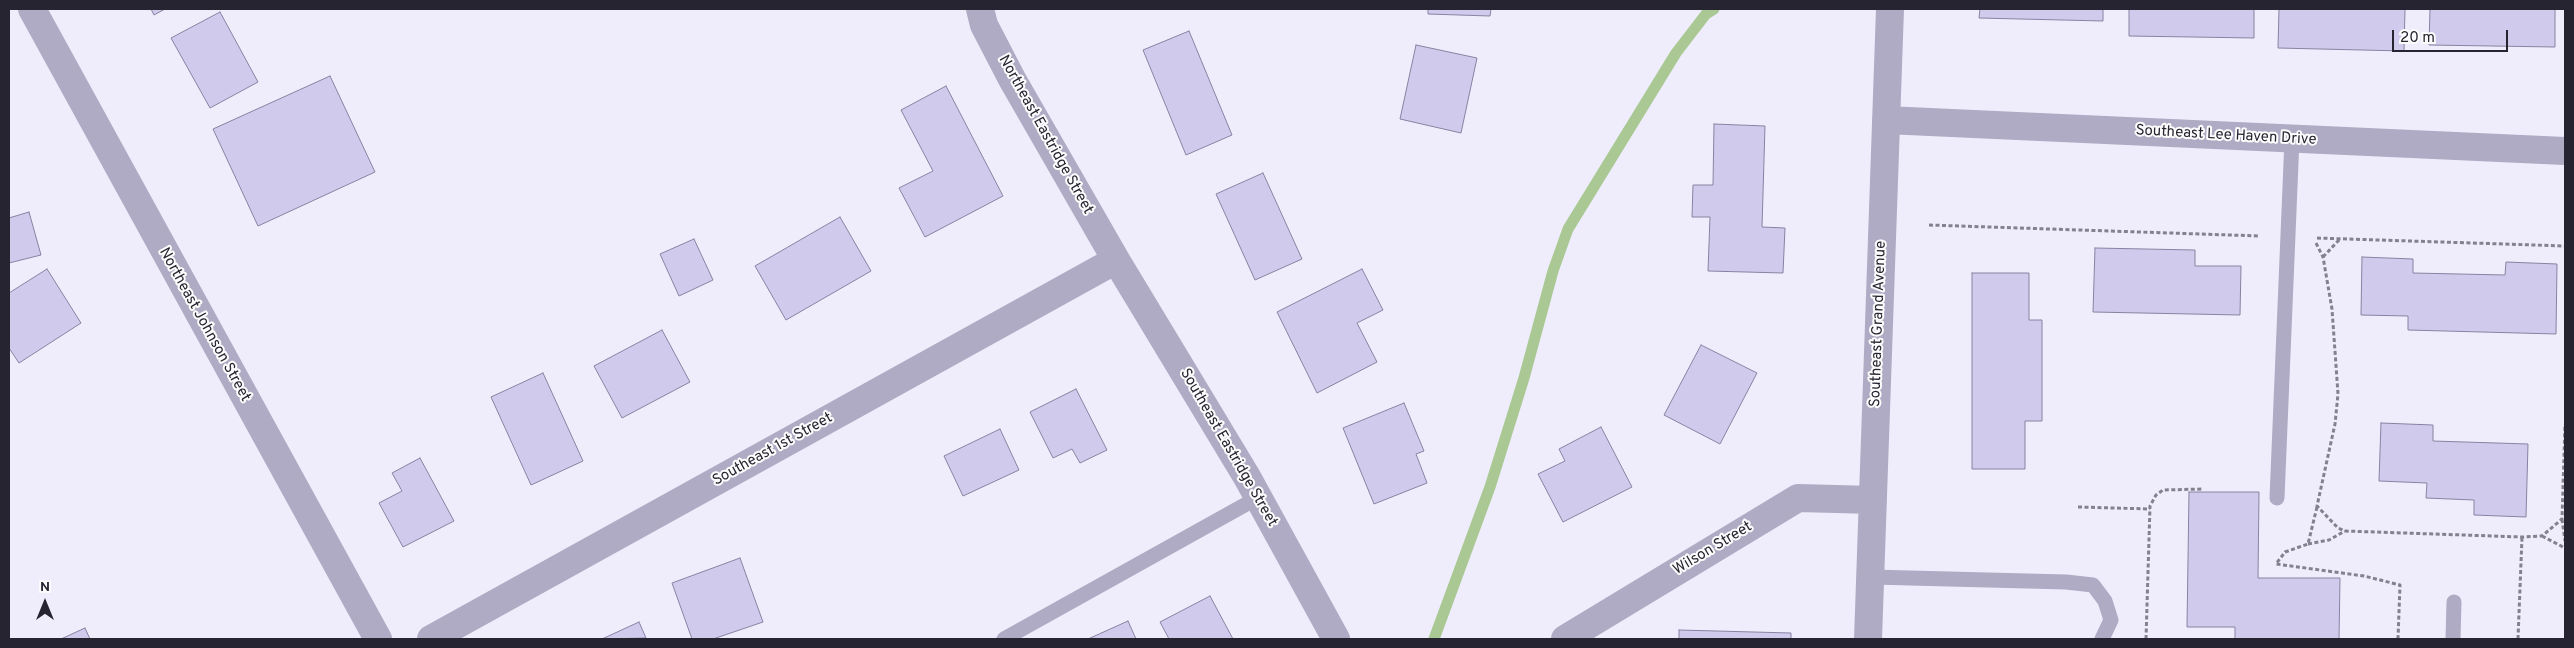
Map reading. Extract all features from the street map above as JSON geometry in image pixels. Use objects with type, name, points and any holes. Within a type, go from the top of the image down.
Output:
[{"type":"street","name":"Northeast Johnson Street","points":[[32,9],[378,639]]},
{"type":"street","name":"Northeast Eastridge Street","points":[[980,9],[984,25],[1012,79],[1116,260]]},
{"type":"street","name":"Southeast Grand Avenue","points":[[1868,639],[1890,9]]},
{"type":"street","name":"Southeast Lee Haven Drive","points":[[1886,120],[2565,151]]},
{"type":"street","name":"Southeast Eastridge Street","points":[[1116,260],[1258,497],[1336,639]]},
{"type":"street","name":"Southeast 1st Street","points":[[431,639],[1116,260]]},
{"type":"street","name":"Wilson Street","points":[[1565,639],[1798,498],[1872,500]]},
{"type":"lane","points":[[2277,498],[2292,139]]},
{"type":"lane","points":[[1004,639],[1258,497]]},
{"type":"lane","points":[[1870,577],[2066,582],[2093,585],[2105,601],[2111,620],[2102,639]]},
{"type":"lane","points":[[2453,639],[2454,602]]},
{"type":"path","points":[[1929,225],[2288,237]]},
{"type":"path","points":[[2308,544],[2318,506],[2338,394],[2332,309],[2323,257],[2313,238],[2565,246]]},
{"type":"path","points":[[2323,257],[2341,239]]},
{"type":"path","points":[[2565,424],[2562,519],[2565,541]]},
{"type":"path","points":[[2146,639],[2150,509],[2152,500],[2163,490],[2203,489]]},
{"type":"path","points":[[2318,506],[2332,524],[2345,531],[2522,537],[2542,536],[2565,548]]},
{"type":"path","points":[[2078,507],[2150,509]]},
{"type":"path","points":[[2542,536],[2562,519]]},
{"type":"path","points":[[2345,531],[2329,540],[2308,544],[2285,552],[2276,564],[2364,576],[2400,585],[2398,639]]},
{"type":"path","points":[[2518,639],[2522,537]]},
{"type":"building","points":[[151,9],[165,9],[154,15]]},
{"type":"building","points":[[1428,9],[1491,9],[1490,16],[1428,14]]},
{"type":"building","points":[[1980,9],[2103,9],[2103,21],[1979,18]]},
{"type":"building","points":[[2129,9],[2254,9],[2254,38],[2129,36]]},
{"type":"building","points":[[2279,9],[2405,9],[2404,51],[2278,48]]},
{"type":"building","points":[[2430,9],[2555,9],[2555,47],[2429,45]]},
{"type":"building","points":[[220,12],[258,82],[210,108],[171,38]]},
{"type":"building","points":[[1189,31],[1232,135],[1186,155],[1143,50]]},
{"type":"building","points":[[1416,45],[1477,58],[1461,133],[1400,119]]},
{"type":"building","points":[[330,76],[375,172],[258,226],[213,129]]},
{"type":"building","points":[[946,86],[1003,196],[925,237],[899,188],[933,171],[901,110]]},
{"type":"building","points":[[1714,124],[1765,126],[1762,227],[1785,228],[1783,273],[1708,271],[1710,217],[1692,217],[1693,185],[1713,185]]},
{"type":"building","points":[[1263,173],[1302,259],[1255,280],[1216,194]]},
{"type":"building","points":[[29,212],[41,255],[9,263],[9,218]]},
{"type":"building","points":[[840,217],[871,271],[786,320],[755,266]]},
{"type":"building","points":[[694,239],[713,280],[679,296],[660,254]]},
{"type":"building","points":[[2095,248],[2195,250],[2195,266],[2241,266],[2240,315],[2093,312]]},
{"type":"building","points":[[2362,257],[2413,259],[2413,273],[2505,275],[2506,262],[2557,264],[2556,334],[2408,330],[2408,316],[2361,315]]},
{"type":"building","points":[[47,269],[81,323],[19,363],[9,348],[9,293]]},
{"type":"building","points":[[1362,269],[1383,310],[1357,323],[1377,362],[1317,393],[1277,312]]},
{"type":"building","points":[[1972,273],[2029,273],[2029,320],[2042,320],[2042,421],[2025,421],[2025,469],[1972,469]]},
{"type":"building","points":[[662,330],[690,382],[622,418],[594,366]]},
{"type":"building","points":[[1701,345],[1757,373],[1720,444],[1664,415]]},
{"type":"building","points":[[543,373],[583,461],[531,485],[491,397]]},
{"type":"building","points":[[1076,389],[1107,450],[1080,463],[1072,449],[1053,458],[1030,412]]},
{"type":"building","points":[[1404,403],[1424,451],[1416,454],[1427,483],[1374,504],[1343,428]]},
{"type":"building","points":[[2381,423],[2433,425],[2433,441],[2528,444],[2526,517],[2474,515],[2474,500],[2426,498],[2427,483],[2379,481]]},
{"type":"building","points":[[1601,427],[1632,487],[1563,522],[1538,474],[1565,461],[1559,449]]},
{"type":"building","points":[[1000,429],[1019,470],[963,496],[944,456]]},
{"type":"building","points":[[420,458],[454,521],[403,547],[379,503],[402,491],[392,473]]},
{"type":"building","points":[[2189,492],[2259,492],[2258,578],[2340,578],[2339,639],[2235,639],[2235,627],[2187,627]]},
{"type":"building","points":[[740,558],[763,622],[713,639],[692,639],[672,583]]},
{"type":"building","points":[[1210,596],[1233,639],[1169,639],[1160,622]]},
{"type":"building","points":[[1128,621],[1136,639],[1088,639]]},
{"type":"building","points":[[639,622],[646,638],[602,639]]},
{"type":"building","points":[[85,628],[90,639],[61,639]]},
{"type":"building","points":[[1679,630],[1791,633],[1791,639],[1679,639]]},
{"type":"waterway","points":[[1434,639],[1490,487],[1524,378],[1553,271],[1568,229],[1676,53],[1706,14],[1714,9]]}]
